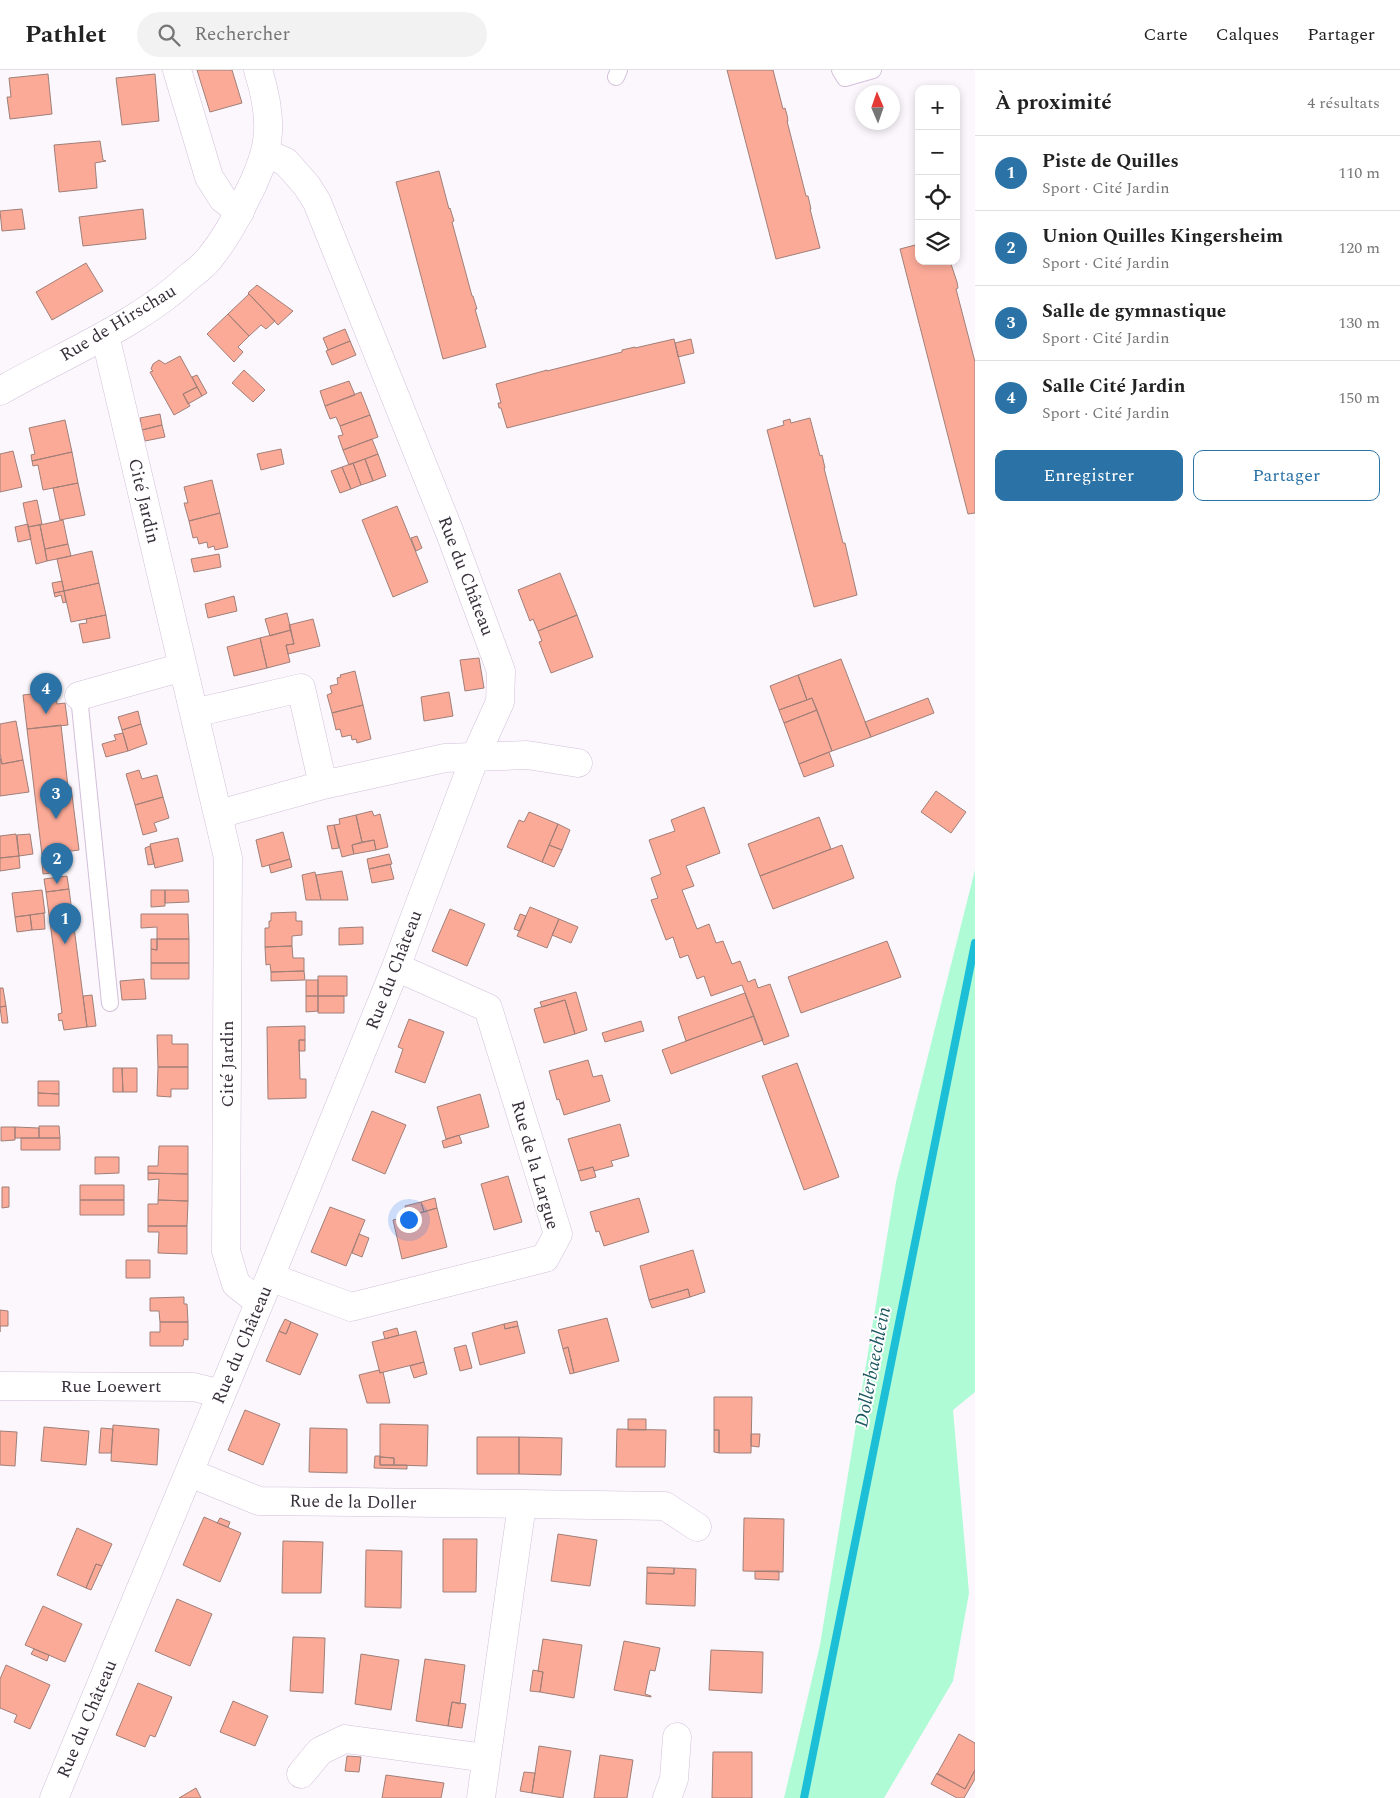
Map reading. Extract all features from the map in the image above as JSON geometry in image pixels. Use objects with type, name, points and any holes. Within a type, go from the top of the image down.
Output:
[{"type":"street","points":[[177,70],[209,177],[223,199],[240,212]]},
{"type":"street","name":"Rue de Hirschau","points":[[3,384],[105,334],[170,295],[212,256],[240,212],[259,174],[266,153],[269,119],[264,89],[258,70]]},
{"type":"street","name":"Rue du Château","points":[[54,1798],[270,1277],[396,967],[475,757],[500,702],[501,671],[450,533],[317,202],[307,186],[286,162],[266,153]]},
{"type":"street","name":"Cité Jardin","points":[[105,334],[228,858],[226,1251],[236,1284],[259,1302]]},
{"type":"street","points":[[79,696],[182,667]]},
{"type":"street","points":[[194,713],[301,688],[323,785]]},
{"type":"street","points":[[219,814],[323,785],[445,758],[528,755],[578,763]]},
{"type":"street","name":"Rue de la Largue","points":[[270,1277],[351,1307],[545,1258],[558,1234],[488,1008],[396,967]]},
{"type":"street","name":"Rue Loewert","points":[[0,1386],[194,1387],[221,1394]]},
{"type":"street","name":"Rue de la Doller","points":[[190,1473],[259,1501],[666,1506],[697,1527]]},
{"type":"street","points":[[481,1798],[522,1504]]},
{"type":"street","points":[[667,1798],[674,1778],[676,1737]]},
{"type":"street","points":[[301,1774],[320,1751],[345,1739],[486,1758]]},
{"type":"lane","points":[[840,70],[844,78],[873,70]]},
{"type":"lane","points":[[79,696],[110,1003]]},
{"type":"green space","points":[[975,870],[975,1392],[953,1410],[969,1593],[953,1681],[884,1798],[784,1798],[820,1645],[896,1182]]},
{"type":"building","points":[[197,70],[232,70],[242,103],[210,112]]},
{"type":"building","points":[[727,70],[773,70],[783,109],[785,108],[787,115],[820,248],[776,259]]},
{"type":"building","points":[[48,74],[52,114],[10,119],[7,97],[11,97],[9,78]]},
{"type":"building","points":[[155,74],[159,121],[122,125],[116,78]]},
{"type":"building","points":[[100,141],[103,160],[106,161],[95,163],[97,188],[59,192],[54,145]]},
{"type":"building","points":[[439,171],[454,221],[452,222],[486,347],[443,359],[396,182]]},
{"type":"building","points":[[22,209],[25,229],[2,231],[0,211]]},
{"type":"building","points":[[143,209],[146,239],[83,246],[79,217]]},
{"type":"building","points":[[915,245],[915,265],[951,265],[957,282],[958,288],[956,289],[975,362],[975,513],[968,514],[900,249]]},
{"type":"building","points":[[86,263],[103,291],[52,320],[36,292]]},
{"type":"building","points":[[257,285],[293,311],[278,325],[248,293]]},
{"type":"building","points":[[249,294],[275,321],[266,329],[261,325],[249,336],[228,314]]},
{"type":"building","points":[[228,314],[249,336],[238,347],[243,352],[234,362],[207,334]]},
{"type":"building","points":[[345,329],[350,341],[328,350],[323,338]]},
{"type":"building","points":[[674,339],[685,383],[507,428],[501,408],[499,408],[498,403],[501,403],[496,384],[622,352],[622,350]]},
{"type":"building","points":[[691,339],[694,353],[678,357],[675,343]]},
{"type":"building","points":[[350,341],[356,355],[332,365],[326,351]]},
{"type":"building","points":[[180,356],[197,387],[183,394],[190,406],[174,415],[150,372],[153,371],[151,369],[153,364],[159,360],[165,364]]},
{"type":"building","points":[[244,370],[265,390],[253,402],[232,383]]},
{"type":"building","points":[[197,375],[207,393],[202,396],[192,377]]},
{"type":"building","points":[[349,381],[355,395],[325,406],[320,391]]},
{"type":"building","points":[[197,387],[202,396],[188,404],[183,394]]},
{"type":"building","points":[[361,392],[370,415],[340,426],[336,417],[330,419],[325,406]]},
{"type":"building","points":[[160,414],[162,425],[142,430],[140,418]]},
{"type":"building","points":[[370,415],[378,437],[343,450],[338,436],[343,435],[340,426]]},
{"type":"building","points":[[810,418],[820,456],[822,455],[857,595],[814,607],[767,430],[784,425],[783,421],[790,419],[791,423]]},
{"type":"building","points":[[65,420],[72,452],[32,461],[31,455],[35,454],[29,428]]},
{"type":"building","points":[[162,425],[165,437],[145,441],[142,430]]},
{"type":"building","points":[[372,439],[378,454],[349,465],[343,450]]},
{"type":"building","points":[[281,449],[284,464],[261,470],[257,454]]},
{"type":"building","points":[[13,451],[22,487],[0,492],[0,454]]},
{"type":"building","points":[[72,452],[78,483],[43,490],[38,465],[33,466],[32,461]]},
{"type":"building","points":[[378,454],[386,476],[373,481],[365,459]]},
{"type":"building","points":[[365,459],[373,481],[361,485],[353,463]]},
{"type":"building","points":[[353,463],[361,485],[351,489],[342,467]]},
{"type":"building","points":[[342,467],[351,489],[340,493],[331,471]]},
{"type":"building","points":[[212,480],[220,513],[189,521],[184,503],[188,503],[184,487]]},
{"type":"building","points":[[78,483],[85,515],[60,520],[53,488]]},
{"type":"building","points":[[37,500],[42,524],[28,527],[23,503]]},
{"type":"building","points":[[397,506],[428,582],[393,597],[362,520]]},
{"type":"building","points":[[220,513],[228,547],[215,550],[214,546],[208,548],[207,542],[199,544],[197,537],[193,538],[189,521]]},
{"type":"building","points":[[63,520],[68,544],[45,549],[40,525]]},
{"type":"building","points":[[28,524],[31,539],[18,542],[15,527]]},
{"type":"building","points":[[40,525],[47,561],[36,564],[28,527]]},
{"type":"building","points":[[417,536],[422,548],[416,551],[411,538]]},
{"type":"building","points":[[68,544],[71,556],[47,561],[45,549]]},
{"type":"building","points":[[92,551],[99,583],[64,591],[57,559]]},
{"type":"building","points":[[219,554],[221,567],[194,572],[191,559]]},
{"type":"building","points":[[560,573],[577,615],[538,631],[533,619],[530,621],[518,590]]},
{"type":"building","points":[[62,581],[64,591],[54,593],[52,583]]},
{"type":"building","points":[[99,583],[106,615],[71,622],[64,591]]},
{"type":"building","points":[[64,591],[66,602],[63,603],[61,595],[55,597],[54,593]]},
{"type":"building","points":[[234,596],[237,611],[208,618],[205,604]]},
{"type":"building","points":[[287,613],[291,630],[270,636],[265,619]]},
{"type":"building","points":[[106,615],[110,638],[83,643],[79,624],[87,623],[86,619]]},
{"type":"building","points":[[577,615],[593,657],[551,673],[539,642],[542,641],[538,631]]},
{"type":"building","points":[[313,619],[320,646],[288,654],[286,645],[294,644],[289,625]]},
{"type":"building","points":[[291,630],[294,644],[286,645],[290,662],[267,668],[260,638]]},
{"type":"building","points":[[260,638],[267,668],[234,676],[227,647]]},
{"type":"building","points":[[479,658],[484,688],[465,691],[460,660]]},
{"type":"building","points":[[841,659],[871,737],[832,751],[812,698],[807,700],[798,675]]},
{"type":"building","points":[[355,671],[363,705],[332,713],[327,695],[332,693],[330,686],[338,684],[337,678],[341,677],[340,675]]},
{"type":"building","points":[[798,675],[807,700],[779,710],[770,686]]},
{"type":"building","points":[[56,691],[57,704],[65,703],[68,725],[27,729],[23,695]]},
{"type":"building","points":[[449,692],[453,716],[424,721],[421,697]]},
{"type":"building","points":[[812,698],[817,710],[784,723],[779,710]]},
{"type":"building","points":[[928,698],[934,713],[871,737],[865,722]]},
{"type":"building","points":[[363,705],[371,739],[357,743],[356,739],[352,740],[351,735],[342,737],[340,729],[336,730],[332,713]]},
{"type":"building","points":[[817,710],[832,751],[799,764],[784,723]]},
{"type":"building","points":[[138,711],[141,724],[122,730],[118,717]]},
{"type":"building","points":[[16,721],[23,760],[2,764],[0,724]]},
{"type":"building","points":[[141,724],[147,744],[128,751],[122,730]]},
{"type":"building","points":[[61,725],[68,787],[71,787],[79,850],[42,855],[27,729]]},
{"type":"building","points":[[123,733],[128,751],[106,757],[102,744],[116,740],[114,735]]},
{"type":"building","points":[[829,752],[834,766],[804,777],[799,764]]},
{"type":"building","points":[[0,758],[2,764],[23,760],[29,792],[0,796]]},
{"type":"building","points":[[139,770],[142,779],[157,775],[163,797],[135,805],[126,774]]},
{"type":"building","points":[[936,791],[966,812],[951,833],[921,812]]},
{"type":"building","points":[[163,797],[169,818],[154,823],[157,831],[143,835],[135,805]]},
{"type":"building","points":[[704,807],[720,853],[686,866],[694,886],[682,890],[697,929],[709,924],[716,943],[723,941],[732,964],[740,961],[748,982],[755,979],[758,988],[770,984],[789,1036],[764,1045],[742,985],[711,996],[704,976],[697,979],[688,955],[680,958],[673,937],[666,940],[651,900],[658,898],[651,878],[661,874],[649,840],[675,831],[671,820]]},
{"type":"building","points":[[372,811],[374,816],[380,814],[388,847],[376,850],[374,840],[362,842],[356,815]]},
{"type":"building","points":[[529,812],[558,824],[542,862],[507,847],[519,820],[524,822]]},
{"type":"building","points":[[356,815],[362,842],[352,845],[354,854],[342,857],[334,825],[340,824],[339,819]]},
{"type":"building","points":[[819,817],[831,849],[760,876],[748,844]]},
{"type":"building","points":[[558,824],[570,830],[562,850],[549,845]]},
{"type":"building","points":[[334,825],[339,848],[332,849],[327,826]]},
{"type":"building","points":[[283,832],[290,859],[262,867],[256,840]]},
{"type":"building","points":[[16,834],[19,856],[0,858],[0,836]]},
{"type":"building","points":[[30,834],[33,854],[19,856],[17,835]]},
{"type":"building","points":[[178,838],[183,861],[155,868],[150,844]]},
{"type":"building","points":[[374,840],[376,850],[354,854],[352,845]]},
{"type":"building","points":[[549,845],[562,850],[554,867],[542,862]]},
{"type":"building","points":[[842,845],[854,878],[773,909],[760,876]]},
{"type":"building","points":[[150,846],[154,864],[148,865],[145,848]]},
{"type":"building","points":[[389,854],[392,864],[369,869],[367,859]]},
{"type":"building","points":[[19,856],[20,868],[0,871],[0,858]]},
{"type":"building","points":[[64,859],[65,871],[43,874],[42,862]]},
{"type":"building","points":[[290,859],[292,867],[271,873],[269,865]]},
{"type":"building","points":[[390,864],[394,879],[372,883],[369,869]]},
{"type":"building","points":[[342,871],[348,900],[321,900],[316,875]]},
{"type":"building","points":[[315,872],[321,900],[306,900],[302,875]]},
{"type":"building","points":[[67,876],[69,889],[46,892],[44,879]]},
{"type":"building","points":[[69,889],[87,1027],[64,1030],[62,1020],[59,1021],[58,1014],[62,1013],[46,892]]},
{"type":"building","points":[[42,890],[45,913],[15,917],[12,893]]},
{"type":"building","points":[[151,890],[165,890],[165,906],[151,907]]},
{"type":"building","points":[[165,890],[188,890],[189,902],[165,903]]},
{"type":"building","points":[[530,907],[559,919],[547,948],[517,936]]},
{"type":"building","points":[[450,909],[485,924],[467,966],[432,951]]},
{"type":"building","points":[[296,912],[296,921],[302,921],[302,935],[292,936],[292,946],[265,947],[265,928],[269,928],[271,913]]},
{"type":"building","points":[[44,913],[45,929],[32,930],[30,915]]},
{"type":"building","points":[[141,914],[188,914],[189,939],[157,939],[157,927],[141,928]]},
{"type":"building","points":[[520,914],[526,916],[520,931],[514,929]]},
{"type":"building","points":[[30,915],[32,930],[17,932],[15,917]]},
{"type":"building","points":[[559,919],[578,927],[571,943],[552,935]]},
{"type":"building","points":[[363,927],[363,944],[339,945],[339,928]]},
{"type":"building","points":[[151,939],[157,939],[157,950],[151,949]]},
{"type":"building","points":[[157,939],[189,939],[189,963],[151,963],[151,949],[157,950]]},
{"type":"building","points":[[887,941],[901,977],[801,1013],[788,977]]},
{"type":"building","points":[[292,946],[293,958],[304,958],[304,971],[271,972],[270,964],[266,965],[265,947]]},
{"type":"building","points":[[151,963],[189,963],[189,979],[151,979]]},
{"type":"building","points":[[304,971],[305,980],[271,981],[271,972]]},
{"type":"building","points":[[318,976],[347,976],[347,996],[318,996]]},
{"type":"building","points":[[144,979],[146,999],[122,1000],[120,981]]},
{"type":"building","points":[[306,980],[318,980],[318,996],[306,996]]},
{"type":"building","points":[[0,988],[3,988],[6,1006],[0,1007]]},
{"type":"building","points":[[576,992],[587,1030],[575,1034],[565,1000],[542,1007],[540,1002]]},
{"type":"building","points":[[745,993],[754,1016],[686,1041],[678,1017]]},
{"type":"building","points":[[92,995],[96,1026],[87,1027],[83,996]]},
{"type":"building","points":[[306,996],[318,996],[318,1011],[306,1012]]},
{"type":"building","points":[[318,996],[344,996],[344,1013],[318,1013]]},
{"type":"building","points":[[565,1000],[575,1034],[544,1043],[534,1009]]},
{"type":"building","points":[[6,1006],[8,1023],[2,1023],[0,1007]]},
{"type":"building","points":[[754,1016],[763,1040],[671,1074],[662,1050]]},
{"type":"building","points":[[409,1019],[444,1032],[425,1083],[395,1072],[403,1049],[398,1047]]},
{"type":"building","points":[[641,1021],[644,1031],[605,1042],[602,1033]]},
{"type":"building","points":[[305,1026],[305,1040],[299,1040],[300,1079],[306,1079],[306,1098],[268,1099],[267,1027]]},
{"type":"building","points":[[157,1035],[172,1035],[172,1044],[188,1044],[188,1067],[158,1067]]},
{"type":"building","points":[[299,1040],[305,1040],[305,1051],[299,1051]]},
{"type":"building","points":[[588,1060],[593,1077],[602,1075],[610,1101],[564,1115],[559,1099],[557,1100],[549,1071]]},
{"type":"building","points":[[797,1063],[839,1177],[804,1190],[762,1076]]},
{"type":"building","points":[[158,1067],[188,1067],[188,1089],[171,1089],[171,1097],[157,1096]]},
{"type":"building","points":[[113,1068],[122,1068],[123,1092],[113,1092]]},
{"type":"building","points":[[122,1068],[137,1068],[137,1092],[123,1092]]},
{"type":"building","points":[[38,1081],[59,1081],[59,1094],[38,1093]]},
{"type":"building","points":[[38,1093],[59,1094],[59,1106],[38,1106]]},
{"type":"building","points":[[480,1094],[489,1127],[446,1139],[437,1107]]},
{"type":"building","points":[[372,1111],[406,1125],[385,1174],[352,1160]]},
{"type":"building","points":[[620,1124],[629,1156],[611,1161],[613,1166],[594,1171],[593,1167],[578,1171],[568,1139]]},
{"type":"building","points":[[39,1126],[59,1126],[60,1138],[39,1138]]},
{"type":"building","points":[[1,1127],[15,1127],[15,1140],[1,1141]]},
{"type":"building","points":[[15,1127],[39,1128],[39,1138],[15,1138]]},
{"type":"building","points":[[459,1135],[462,1143],[444,1148],[442,1141]]},
{"type":"building","points":[[21,1138],[60,1138],[60,1150],[21,1150]]},
{"type":"building","points":[[159,1146],[188,1146],[188,1174],[148,1173],[148,1166],[158,1166]]},
{"type":"building","points":[[95,1157],[119,1157],[119,1173],[95,1174]]},
{"type":"building","points":[[593,1167],[596,1177],[581,1181],[578,1171]]},
{"type":"building","points":[[148,1173],[188,1174],[188,1201],[158,1200],[159,1179],[148,1180]]},
{"type":"building","points":[[508,1176],[522,1222],[494,1230],[481,1184]]},
{"type":"building","points":[[80,1185],[124,1185],[124,1200],[80,1200]]},
{"type":"building","points":[[2,1187],[9,1187],[9,1207],[2,1208]]},
{"type":"building","points":[[435,1198],[437,1208],[424,1212],[421,1202]]},
{"type":"building","points":[[639,1198],[649,1232],[604,1246],[599,1231],[596,1232],[590,1212]]},
{"type":"building","points":[[80,1200],[124,1200],[124,1215],[80,1215]]},
{"type":"building","points":[[158,1200],[188,1201],[187,1226],[148,1226],[148,1204],[158,1204]]},
{"type":"building","points":[[421,1202],[424,1212],[407,1216],[405,1206]]},
{"type":"building","points":[[330,1207],[365,1220],[346,1266],[311,1252]]},
{"type":"building","points":[[437,1208],[447,1247],[402,1259],[393,1220]]},
{"type":"building","points":[[148,1226],[187,1226],[187,1254],[158,1253],[159,1232],[148,1232]]},
{"type":"building","points":[[359,1234],[369,1238],[362,1257],[352,1253]]},
{"type":"building","points":[[693,1250],[705,1292],[690,1297],[688,1289],[649,1300],[640,1266]]},
{"type":"building","points":[[126,1260],[150,1260],[150,1278],[126,1278]]},
{"type":"building","points":[[688,1289],[690,1297],[652,1308],[649,1300]]},
{"type":"building","points":[[184,1297],[184,1304],[187,1304],[188,1322],[160,1322],[159,1311],[150,1311],[150,1298]]},
{"type":"building","points":[[0,1310],[8,1311],[8,1326],[0,1326]]},
{"type":"building","points":[[607,1318],[619,1361],[574,1373],[568,1347],[563,1349],[558,1330]]},
{"type":"building","points":[[285,1319],[291,1322],[286,1334],[279,1331]]},
{"type":"building","points":[[517,1321],[518,1326],[505,1329],[504,1324]]},
{"type":"building","points":[[160,1322],[188,1322],[188,1340],[184,1339],[183,1346],[150,1346],[150,1332],[160,1332]]},
{"type":"building","points":[[291,1322],[318,1334],[300,1375],[266,1361],[279,1331],[286,1334]]},
{"type":"building","points":[[504,1324],[505,1329],[518,1326],[525,1353],[480,1365],[472,1333]]},
{"type":"building","points":[[397,1328],[399,1335],[385,1339],[383,1332]]},
{"type":"building","points":[[416,1331],[424,1362],[380,1373],[372,1342]]},
{"type":"building","points":[[466,1345],[472,1368],[460,1371],[454,1348]]},
{"type":"building","points":[[568,1347],[574,1373],[570,1374],[563,1349]]},
{"type":"building","points":[[424,1362],[427,1374],[414,1378],[410,1366]]},
{"type":"building","points":[[379,1370],[380,1373],[383,1372],[390,1403],[367,1403],[359,1375]]},
{"type":"building","points":[[714,1397],[752,1397],[751,1453],[719,1453],[719,1430],[714,1430]]},
{"type":"building","points":[[245,1410],[280,1424],[263,1465],[228,1450]]},
{"type":"building","points":[[628,1419],[646,1419],[646,1430],[628,1430]]},
{"type":"building","points":[[380,1424],[428,1425],[427,1466],[394,1465],[394,1458],[380,1457]]},
{"type":"building","points":[[113,1425],[159,1429],[157,1465],[111,1461]]},
{"type":"building","points":[[44,1427],[89,1431],[86,1465],[41,1461]]},
{"type":"building","points":[[101,1428],[113,1429],[111,1453],[99,1453]]},
{"type":"building","points":[[310,1428],[347,1429],[347,1473],[309,1472]]},
{"type":"building","points":[[617,1429],[666,1430],[665,1467],[616,1467]]},
{"type":"building","points":[[714,1430],[719,1430],[719,1453],[714,1452]]},
{"type":"building","points":[[0,1431],[17,1432],[15,1466],[0,1465]]},
{"type":"building","points":[[751,1434],[760,1434],[759,1447],[751,1446]]},
{"type":"building","points":[[477,1437],[519,1437],[519,1474],[477,1474]]},
{"type":"building","points":[[519,1437],[562,1438],[561,1475],[519,1474]]},
{"type":"building","points":[[375,1456],[380,1456],[380,1465],[407,1465],[407,1469],[374,1468]]},
{"type":"building","points":[[380,1457],[394,1458],[394,1465],[380,1465]]},
{"type":"building","points":[[204,1517],[241,1533],[220,1582],[183,1565]]},
{"type":"building","points":[[220,1518],[230,1522],[228,1527],[217,1523]]},
{"type":"building","points":[[744,1518],[784,1519],[783,1572],[743,1571]]},
{"type":"building","points":[[77,1528],[112,1544],[102,1566],[96,1564],[86,1588],[57,1575]]},
{"type":"building","points":[[558,1534],[597,1540],[590,1586],[551,1581]]},
{"type":"building","points":[[443,1539],[477,1539],[476,1592],[443,1592]]},
{"type":"building","points":[[283,1541],[323,1542],[321,1593],[282,1593]]},
{"type":"building","points":[[366,1550],[402,1551],[401,1608],[365,1607]]},
{"type":"building","points":[[96,1564],[102,1566],[91,1590],[86,1588]]},
{"type":"building","points":[[647,1567],[674,1568],[674,1574],[647,1573]]},
{"type":"building","points":[[674,1568],[696,1569],[695,1606],[646,1604],[647,1573],[674,1574]]},
{"type":"building","points":[[755,1571],[779,1571],[779,1580],[755,1579]]},
{"type":"building","points":[[177,1599],[212,1614],[190,1666],[155,1651]]},
{"type":"building","points":[[43,1606],[82,1624],[65,1662],[25,1645]]},
{"type":"building","points":[[293,1637],[325,1638],[323,1693],[290,1691]]},
{"type":"building","points":[[543,1639],[582,1645],[574,1698],[540,1692],[543,1672],[538,1671]]},
{"type":"building","points":[[624,1641],[660,1648],[655,1671],[650,1670],[645,1694],[651,1697],[614,1690]]},
{"type":"building","points":[[34,1649],[49,1655],[47,1661],[31,1654]]},
{"type":"building","points":[[711,1650],[763,1652],[762,1693],[709,1690]]},
{"type":"building","points":[[361,1654],[399,1660],[391,1710],[355,1704]]},
{"type":"building","points":[[425,1659],[465,1665],[460,1704],[452,1702],[448,1726],[416,1721]]},
{"type":"building","points":[[6,1665],[50,1685],[30,1729],[14,1722],[17,1715],[0,1708],[0,1679]]},
{"type":"building","points":[[533,1670],[543,1672],[540,1692],[530,1691]]},
{"type":"building","points":[[138,1683],[172,1697],[155,1737],[150,1735],[145,1747],[116,1735]]},
{"type":"building","points":[[233,1701],[268,1716],[255,1746],[220,1732]]},
{"type":"building","points":[[452,1702],[466,1704],[462,1728],[448,1726]]},
{"type":"building","points":[[959,1734],[975,1743],[975,1770],[965,1789],[937,1774]]},
{"type":"building","points":[[539,1746],[571,1751],[563,1798],[532,1793]]},
{"type":"building","points":[[713,1752],[752,1752],[752,1798],[712,1798]]},
{"type":"building","points":[[600,1755],[633,1760],[627,1798],[594,1798]]},
{"type":"building","points":[[347,1756],[361,1757],[359,1772],[345,1771]]},
{"type":"building","points":[[975,1770],[975,1779],[964,1798],[957,1798],[931,1784],[937,1773],[965,1789]]},
{"type":"building","points":[[524,1772],[535,1773],[532,1793],[520,1791]]},
{"type":"building","points":[[386,1775],[444,1783],[441,1798],[382,1798]]},
{"type":"building","points":[[196,1788],[201,1798],[179,1798]]},
{"type":"waterway","name":"Dollerbaechlein","points":[[804,1798],[975,943]]},
{"type":"place","name":"Salle Cité Jardin","points":[[46,714]]},
{"type":"place","name":"Salle de gymnastique","points":[[56,819]]},
{"type":"place","name":"Union Quilles Kingersheim","points":[[57,884]]},
{"type":"place","name":"Piste de Quilles","points":[[65,944]]}]
